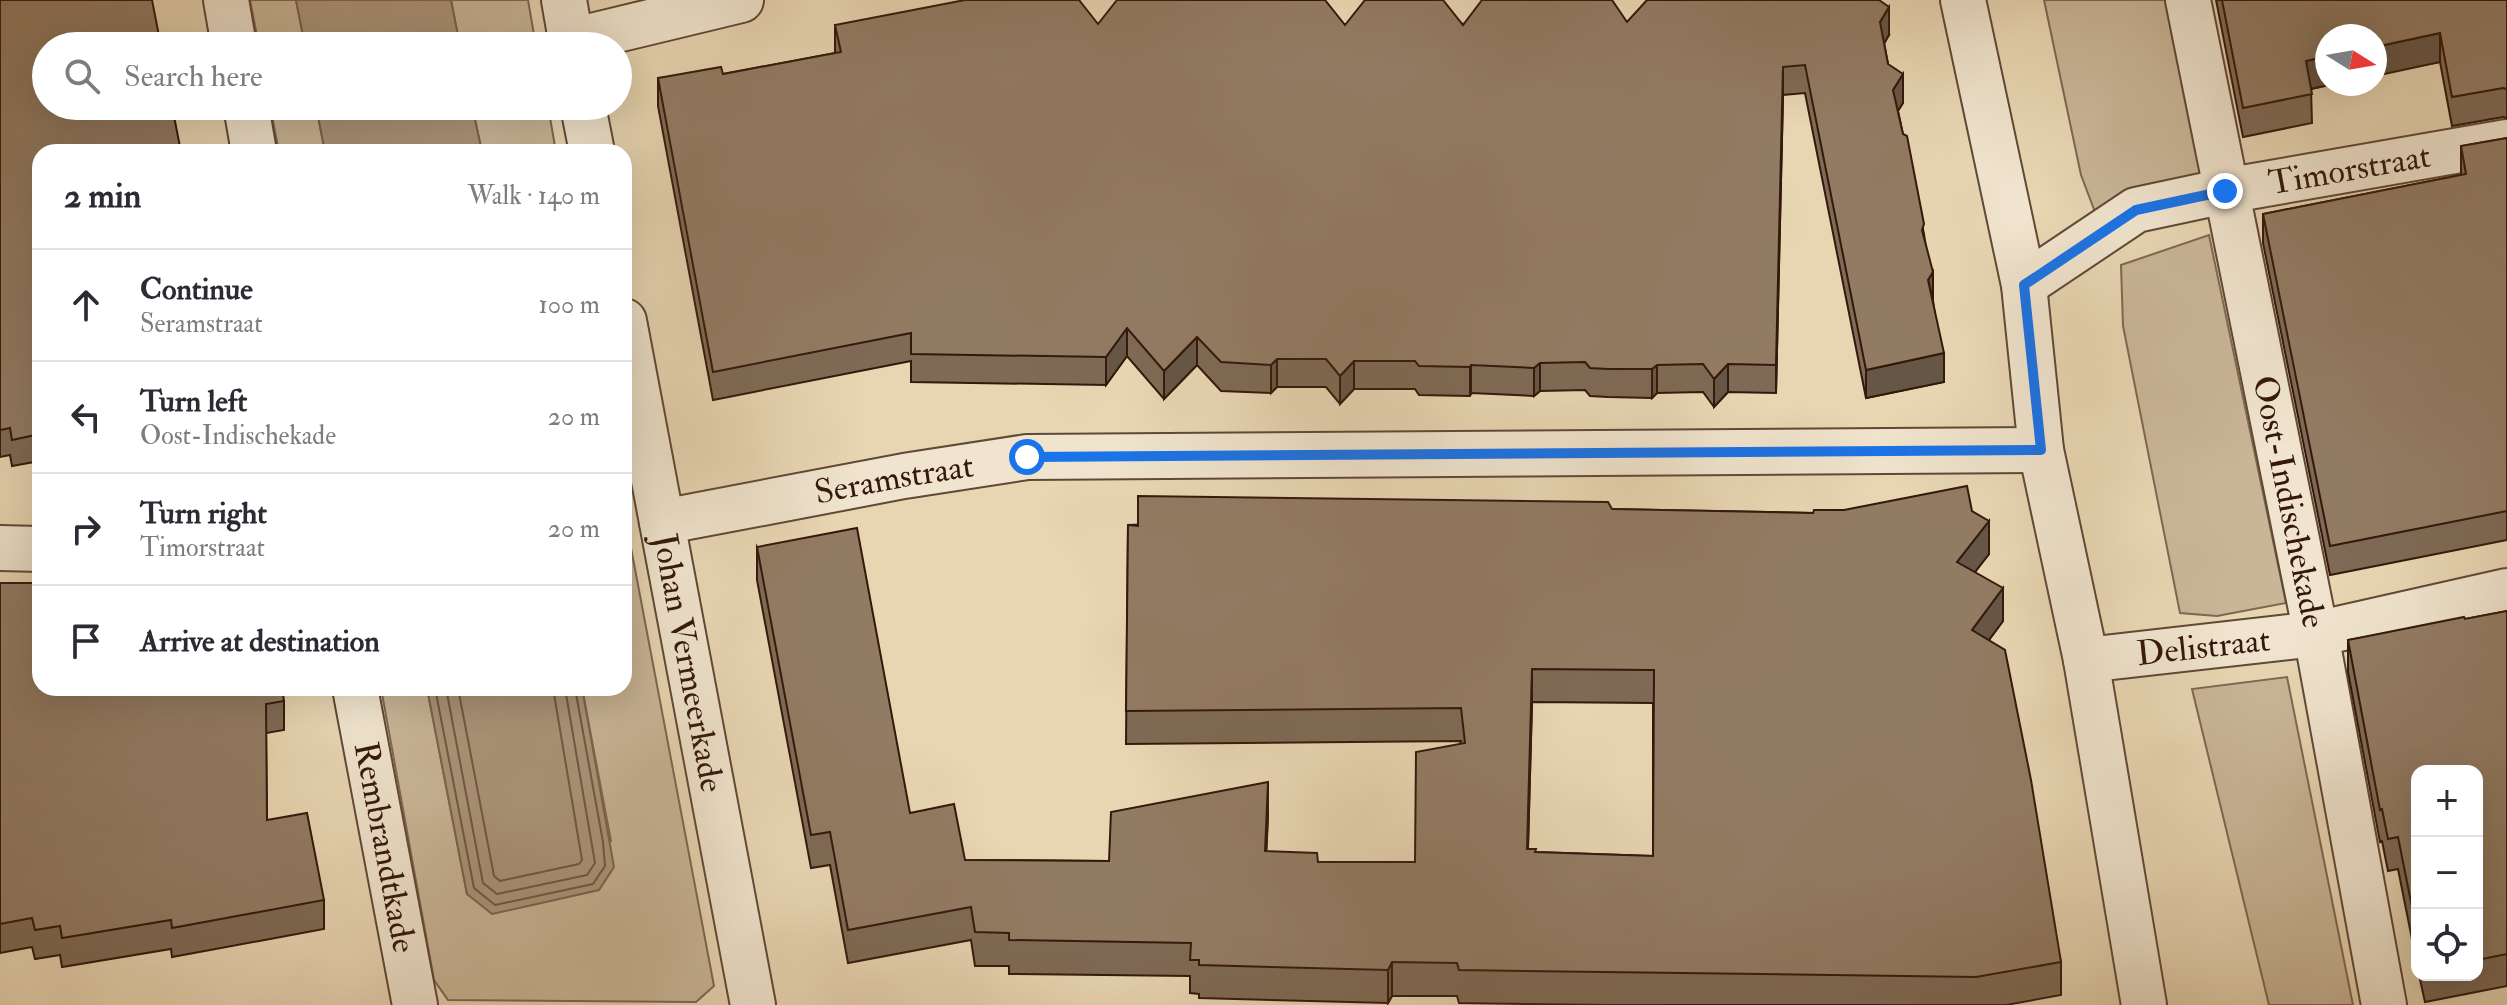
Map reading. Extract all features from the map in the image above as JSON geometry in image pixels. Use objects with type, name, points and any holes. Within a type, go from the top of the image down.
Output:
[{"type":"street","points":[[226,0],[232,32]]},
{"type":"street","points":[[569,29],[741,0]]},
{"type":"street","points":[[1963,0],[2024,285],[2041,450],[2086,660],[2144,1005]]},
{"type":"street","name":"Oost-Indischekade","points":[[2188,0],[2316,634],[2384,1005]]},
{"type":"street","points":[[248,120],[253,144]]},
{"type":"street","points":[[586,120],[590,144]]},
{"type":"street","name":"Timorstraat","points":[[2024,285],[2136,210],[2225,191],[2507,142]]},
{"type":"street","name":"Johan Vermeerkade","points":[[632,363],[753,1005]]},
{"type":"street","name":"Seramstraat","points":[[662,522],[904,476],[1027,457],[2041,450]]},
{"type":"street","points":[[0,548],[32,549]]},
{"type":"street","name":"Delistraat","points":[[2086,660],[2316,634],[2507,591]]},
{"type":"street","name":"Rembrandtkade","points":[[357,696],[415,1005]]},
{"type":"shaded area","points":[[250,0],[296,0],[302,32],[256,32]]},
{"type":"shaded area","points":[[451,0],[528,0],[534,32],[457,32]]},
{"type":"shaded area","points":[[2044,0],[2166,0],[2203,174],[2095,212],[2081,175]]},
{"type":"shaded area","points":[[273,120],[319,120],[323,144],[277,144]]},
{"type":"shaded area","points":[[475,120],[550,120],[555,144],[480,144]]},
{"type":"shaded area","points":[[2209,235],[2286,603],[2217,616],[2180,613],[2123,326],[2121,265]]},
{"type":"shaded area","points":[[632,553],[714,986],[696,1002],[448,1000],[434,980],[382,696],[429,696],[467,894],[611,841],[584,696],[632,696]]},
{"type":"shaded area","points":[[2287,677],[2353,1005],[2269,1005],[2192,689]]},
{"type":"water","points":[[296,0],[451,0],[457,32],[302,32]]},
{"type":"water","points":[[319,120],[475,120],[480,144],[323,144]]},
{"type":"water","points":[[429,696],[583,696],[614,867],[599,890],[492,914],[467,894]]},
{"type":"building","points":[[0,0],[152,0],[158,32],[32,32],[32,120],[175,120],[179,144],[32,144],[32,436],[12,440],[10,428],[0,430]]},
{"type":"building","points":[[965,0],[1079,0],[1098,24],[1117,0],[1325,0],[1345,25],[1365,0],[1443,0],[1463,25],[1482,0],[1612,0],[1627,22],[1647,0],[1879,0],[1889,7],[1880,22],[1888,64],[1903,74],[1893,90],[1903,134],[1907,136],[1924,224],[1922,230],[1933,272],[1928,280],[1944,353],[1866,370],[1805,65],[1783,67],[1776,365],[1728,364],[1714,379],[1703,364],[1608,369],[1590,368],[1585,362],[1540,363],[1534,368],[1419,366],[1415,361],[1354,361],[1340,376],[1326,359],[1277,359],[1271,365],[1221,362],[1197,337],[1164,371],[1127,328],[1106,357],[911,354],[911,333],[713,372],[658,78],[721,67],[723,74],[841,52],[835,25]]},
{"type":"building","points":[[2222,0],[2507,0],[2507,89],[2452,97],[2440,33],[2387,44],[2387,24],[2315,24],[2315,59],[2306,61],[2312,94],[2243,108]]},
{"type":"building","points":[[2507,138],[2507,511],[2330,546],[2263,214],[2466,174],[2461,146]]},
{"type":"building","points":[[1967,486],[1972,511],[1989,521],[1957,562],[2003,588],[1972,630],[2005,650],[2031,780],[2061,962],[1976,977],[1459,970],[1457,963],[1392,962],[1388,970],[1199,965],[1199,960],[1190,960],[1191,943],[1009,940],[1009,933],[975,932],[971,907],[848,930],[830,832],[811,835],[757,547],[857,528],[910,813],[954,804],[965,860],[1109,861],[1111,812],[1268,782],[1265,851],[1317,853],[1318,862],[1415,862],[1416,752],[1465,743],[1461,708],[1126,711],[1128,525],[1138,526],[1138,496],[1608,502],[1612,509],[1813,513],[1814,510],[1844,510]],"holes":[[[1532,669],[1654,670],[1653,856],[1535,852],[1536,849],[1527,849]]]},
{"type":"building","points":[[0,583],[32,583],[32,696],[283,696],[284,701],[266,704],[267,820],[307,813],[324,900],[172,928],[171,920],[62,938],[60,926],[35,930],[32,918],[0,924]]},
{"type":"building","points":[[2507,611],[2507,954],[2483,959],[2483,765],[2411,765],[2411,902],[2398,837],[2388,839],[2380,810],[2348,640]]},
{"type":"route","points":[[1027,457],[2041,450],[2024,285],[2136,210],[2225,191]]}]
